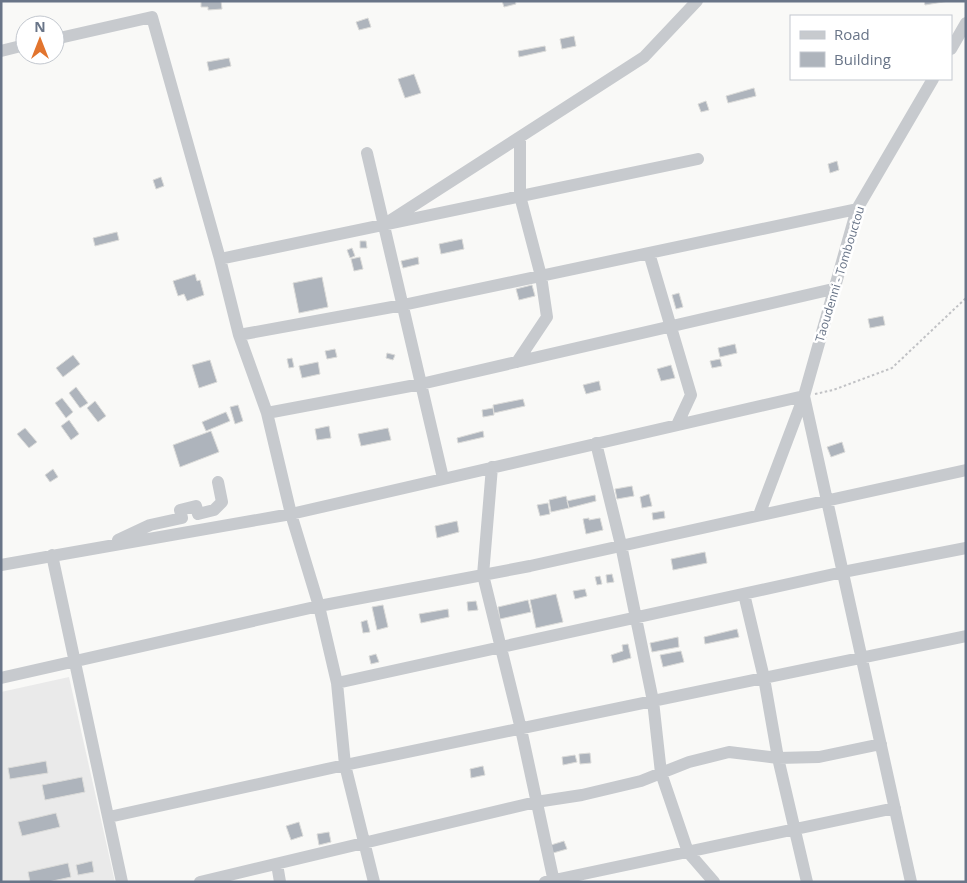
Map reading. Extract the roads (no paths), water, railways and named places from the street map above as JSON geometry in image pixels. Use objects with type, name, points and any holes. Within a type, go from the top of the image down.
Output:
[{"type":"street","points":[[384,225],[644,57],[697,1]]},
{"type":"street","points":[[65,36],[152,17],[220,259],[239,335],[267,413],[291,514],[320,606],[337,683],[345,765],[374,882]]},
{"type":"street","points":[[952,46],[966,23]]},
{"type":"street","points":[[1,51],[15,48]]},
{"type":"street","name":"Taoudenni - Tombouctou","points":[[759,515],[804,396],[857,209],[932,80]]},
{"type":"street","points":[[517,362],[547,317],[541,276],[520,196],[520,137]]},
{"type":"street","points":[[367,153],[443,478]]},
{"type":"street","points":[[220,259],[698,158]]},
{"type":"street","points":[[239,335],[402,305],[857,209]]},
{"type":"street","points":[[650,253],[691,395],[677,425]]},
{"type":"street","points":[[267,413],[421,384],[833,289]]},
{"type":"street","points":[[1,565],[291,514],[804,396],[911,882]]},
{"type":"street","points":[[596,443],[621,546],[653,701],[661,773],[688,852],[714,882]]},
{"type":"street","points":[[492,467],[483,575],[521,729],[551,881],[895,808]]},
{"type":"street","points":[[1,678],[320,606],[621,546],[966,470]]},
{"type":"street","points":[[104,546],[150,525],[182,518],[180,510],[196,506],[198,514],[214,510],[222,502],[218,482]]},
{"type":"street","points":[[337,683],[843,572],[966,548]]},
{"type":"street","points":[[52,555],[122,882]]},
{"type":"street","points":[[744,594],[764,678],[778,758],[807,882]]},
{"type":"street","points":[[109,817],[345,765],[966,636]]},
{"type":"street","points":[[202,882],[536,802],[582,795],[641,780],[689,762],[729,752],[778,758],[819,757],[881,744]]},
{"type":"street","points":[[276,864],[280,882]]}]
